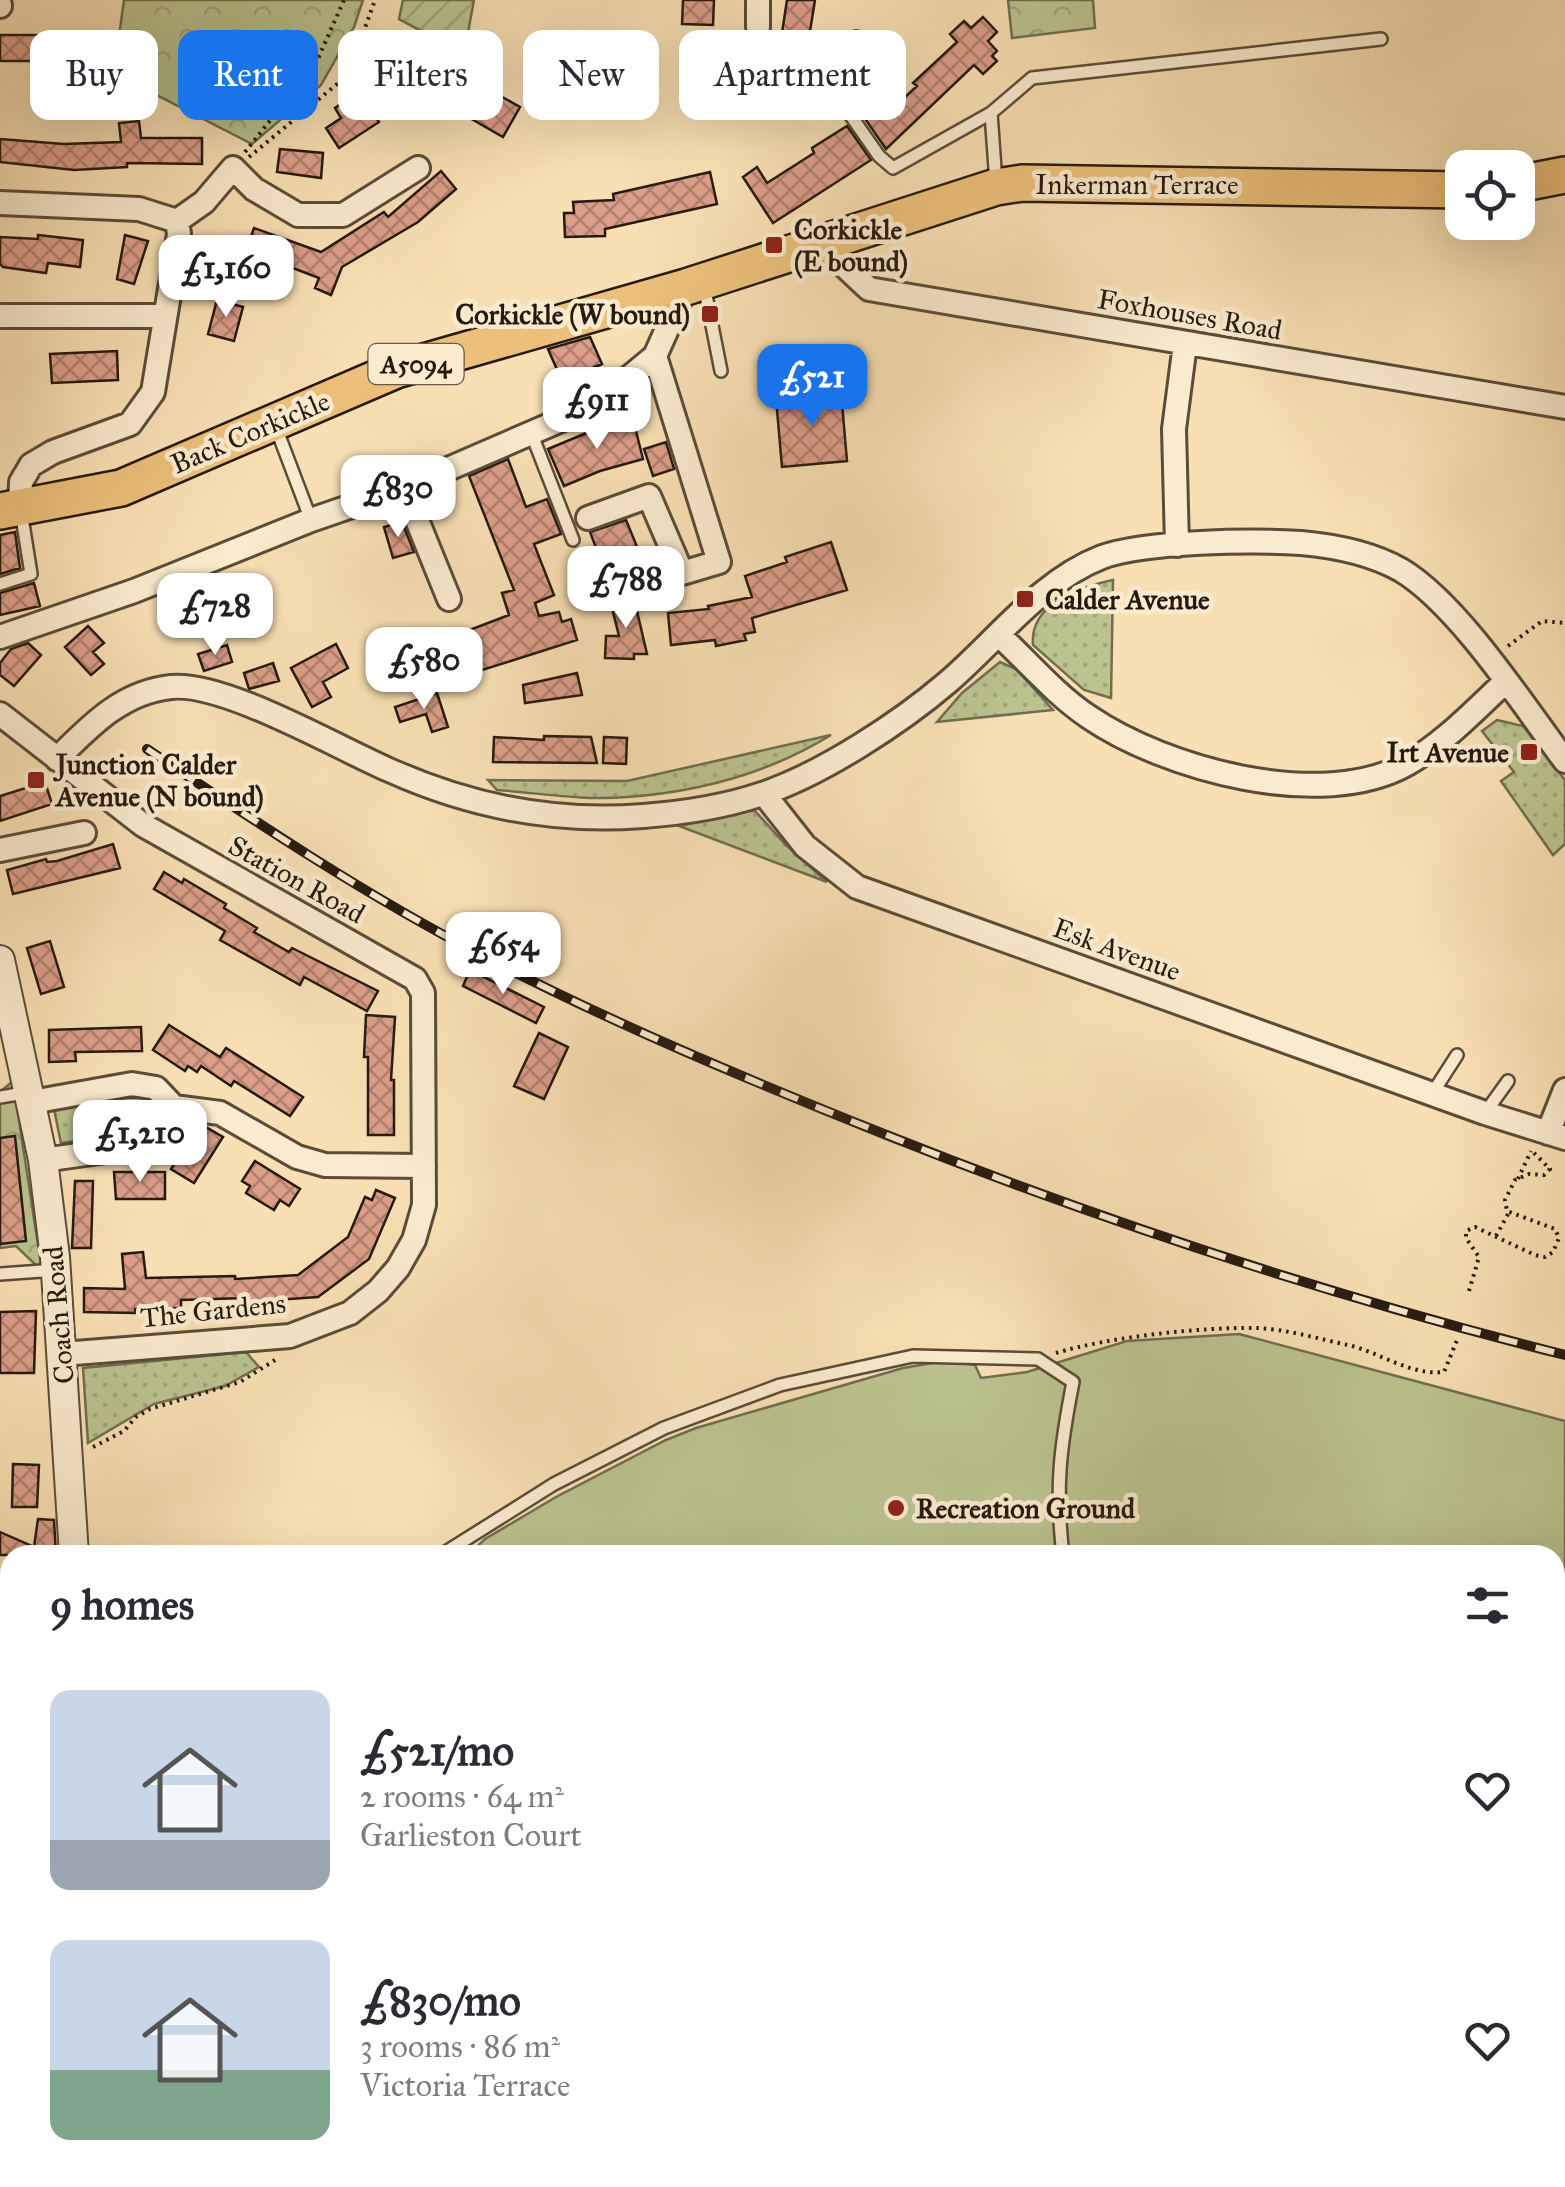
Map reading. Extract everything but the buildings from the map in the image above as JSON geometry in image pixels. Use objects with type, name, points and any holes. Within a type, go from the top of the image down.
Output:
[{"type":"main road","points":[[1535,181],[1565,175]]},
{"type":"main road","name":"Inkerman Terrace","points":[[822,245],[996,187],[1041,184],[1445,190]]},
{"type":"main road","name":"Back Corkickle","points":[[10,509],[121,488],[396,370],[822,245]]},
{"type":"street","points":[[758,0],[758,27]]},
{"type":"street","points":[[176,221],[204,202],[233,168],[254,189],[298,215],[343,215],[418,168]]},
{"type":"street","points":[[0,203],[138,209],[176,221]]},
{"type":"street","points":[[10,509],[30,465],[39,458],[130,424],[152,392],[179,234],[176,221]]},
{"type":"street","name":"Foxhouses Road","points":[[822,245],[869,290],[1565,406]]},
{"type":"street","points":[[0,637],[134,591],[310,520],[404,488],[596,405],[655,356],[695,284]]},
{"type":"street","points":[[0,316],[165,316]]},
{"type":"street","points":[[1177,545],[1174,429],[1185,344]]},
{"type":"street","points":[[588,518],[650,496],[682,574],[718,562],[655,356]]},
{"type":"street","points":[[404,488],[449,599]]},
{"type":"street","points":[[56,759],[120,702],[174,686],[199,689],[236,702],[463,798],[568,818],[688,811],[764,794],[806,775],[900,719],[947,684],[1072,572],[1106,556],[1177,545],[1301,543],[1371,556],[1404,571],[1488,659],[1565,761]]},
{"type":"street","points":[[999,635],[1087,716],[1126,738],[1162,754],[1224,772],[1306,787],[1360,782],[1404,766],[1438,744],[1506,682]]},
{"type":"street","name":"Station Road","points":[[5,728],[56,759],[143,825],[415,979],[423,993],[424,1166]]},
{"type":"street","name":"Esk Avenue","points":[[764,794],[805,846],[857,887],[1483,1112],[1548,1140]]},
{"type":"street","points":[[0,850],[84,834]]},
{"type":"street","name":"Coach Road","points":[[0,960],[43,1160],[56,1270],[73,1545]]},
{"type":"street","points":[[31,1097],[132,1084],[156,1088],[174,1107],[220,1113],[283,1150],[324,1165],[424,1166]]},
{"type":"street","points":[[1548,1140],[1563,1094]]},
{"type":"street","points":[[43,1160],[135,1147],[163,1134],[174,1107]]},
{"type":"street","name":"The Gardens","points":[[62,1354],[277,1338],[350,1313],[378,1291],[398,1268],[414,1240],[424,1205],[424,1166]]},
{"type":"lane","points":[[854,120],[879,156],[893,168],[991,113],[1032,78],[1381,40]]},
{"type":"lane","points":[[991,113],[996,187]]},
{"type":"lane","points":[[695,284],[722,371]]},
{"type":"lane","points":[[273,421],[310,520]]},
{"type":"lane","points":[[532,434],[573,540]]},
{"type":"lane","points":[[0,584],[31,574],[10,509]]},
{"type":"lane","points":[[1432,1094],[1457,1055]]},
{"type":"lane","points":[[1483,1112],[1508,1081]]},
{"type":"lane","points":[[0,1097],[31,1097]]},
{"type":"lane","points":[[0,1274],[56,1270]]},
{"type":"lane","points":[[457,1545],[554,1484],[648,1436],[780,1385],[913,1356],[1038,1359],[1073,1382],[1060,1444],[1057,1500],[1062,1545]]},
{"type":"path","points":[[233,168],[316,62],[344,0]]},
{"type":"path","points":[[233,168],[348,75],[375,0]]},
{"type":"path","points":[[1488,659],[1542,621],[1565,623]]},
{"type":"path","points":[[1518,1179],[1529,1174],[1544,1175],[1550,1169],[1548,1140]]},
{"type":"path","points":[[1496,1236],[1509,1212],[1506,1200],[1510,1187],[1548,1140]]},
{"type":"path","points":[[1469,1291],[1479,1257],[1466,1238],[1466,1231],[1475,1227],[1535,1255],[1545,1257],[1553,1252],[1559,1238],[1555,1229],[1509,1212]]},
{"type":"path","points":[[1038,1359],[1080,1346],[1258,1328],[1352,1346],[1430,1374],[1444,1372],[1457,1340]]},
{"type":"path","points":[[88,1448],[124,1431],[150,1409],[240,1382],[281,1356]]},
{"type":"green space","points":[[124,0],[363,0],[352,30],[338,30],[338,55],[318,88],[318,30],[178,30],[178,106],[158,96],[158,30],[120,30]]},
{"type":"green space","points":[[403,0],[474,0],[468,30],[419,30],[399,19]]},
{"type":"green space","points":[[1008,0],[1093,0],[1095,28],[1012,38]]},
{"type":"green space","points":[[205,120],[280,120],[252,144]]},
{"type":"green space","points":[[1113,580],[1111,698],[1084,690],[1033,645],[1034,631],[1048,608],[1072,593]]},
{"type":"green space","points":[[1000,662],[1016,669],[1053,710],[937,722],[962,693]]},
{"type":"green space","points":[[1497,720],[1523,726],[1565,780],[1565,844],[1553,855],[1501,781],[1514,772],[1482,731]]},
{"type":"green space","points":[[831,735],[758,770],[654,794],[611,798],[562,796],[497,790],[488,780],[627,781]]},
{"type":"green space","points":[[755,811],[827,882],[679,826]]},
{"type":"green space","points":[[13,1081],[42,1271],[16,1246],[0,1248],[0,1092]]},
{"type":"green space","points":[[143,1093],[159,1100],[166,1110],[160,1123],[146,1132],[61,1143],[54,1109]]},
{"type":"green space","points":[[1239,1334],[1565,1421],[1565,1545],[479,1545],[556,1497],[696,1428],[903,1368],[944,1361],[975,1365],[981,1378],[1027,1372],[1127,1341]]},
{"type":"green space","points":[[246,1352],[259,1367],[225,1386],[154,1404],[88,1443],[83,1368]]},
{"type":"railway","points":[[147,749],[313,858],[441,934],[583,1005],[732,1072],[968,1167],[1136,1227],[1306,1283],[1565,1355]]},
{"type":"place","name":"Corkickle (E bound)","points":[[774,245]]},
{"type":"place","name":"Corkickle (W bound)","points":[[710,314]]},
{"type":"place","name":"Calder Avenue","points":[[1025,599]]},
{"type":"place","name":"Irt Avenue","points":[[1529,752]]},
{"type":"place","name":"Junction Calder Avenue (N bound)","points":[[36,780]]},
{"type":"place","name":"Recreation Ground","points":[[896,1508]]}]
